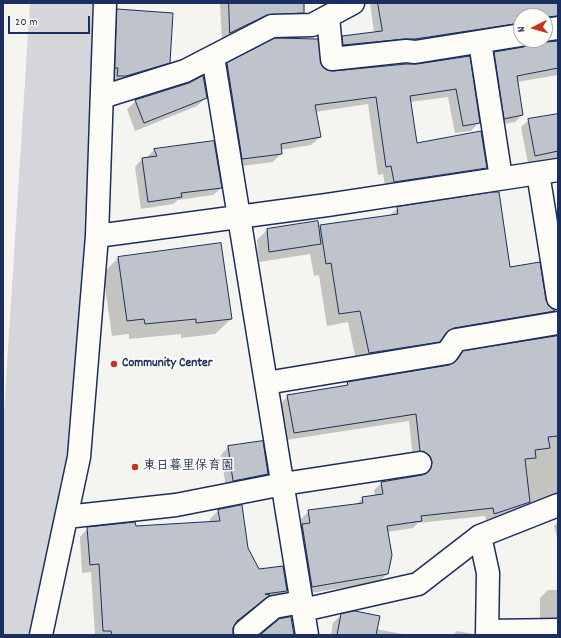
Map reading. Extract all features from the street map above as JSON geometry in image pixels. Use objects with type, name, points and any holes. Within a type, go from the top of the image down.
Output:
[{"type":"street","points":[[41,635],[79,457],[97,236],[105,3]]},
{"type":"street","points":[[102,96],[185,71],[272,26],[312,25],[321,14],[353,3]]},
{"type":"street","points":[[321,14],[332,59],[406,51],[415,52],[513,36]]},
{"type":"street","points":[[480,42],[501,178]]},
{"type":"street","points":[[213,56],[307,635]]},
{"type":"street","points":[[97,236],[240,217],[548,171],[558,298]]},
{"type":"street","points":[[266,383],[447,353],[456,340],[558,323]]},
{"type":"street","points":[[66,517],[176,505],[282,484],[420,463]]},
{"type":"street","points":[[246,635],[245,631],[274,607],[302,606],[418,584],[480,536],[558,505]]},
{"type":"street","points":[[480,536],[488,573],[487,633],[558,630]]},
{"type":"shaded area","points":[[30,3],[96,3],[88,239],[76,418],[35,635],[3,635],[3,428]]},
{"type":"building","points":[[229,3],[304,3],[304,13],[267,15],[230,33]]},
{"type":"building","points":[[378,3],[558,3],[558,16],[553,16],[553,8],[513,8],[513,24],[415,39],[343,45],[342,36],[382,31]]},
{"type":"building","points":[[117,9],[173,13],[170,63],[126,76],[117,76],[118,68],[115,68]]},
{"type":"building","points":[[275,38],[318,39],[322,66],[327,70],[333,71],[417,64],[470,56],[480,123],[463,126],[456,89],[410,96],[417,143],[481,131],[487,168],[394,182],[391,166],[386,167],[376,97],[315,105],[321,137],[281,144],[282,154],[242,159],[227,63]]},
{"type":"building","points":[[553,41],[558,41],[558,68],[517,76],[523,115],[504,119],[494,52],[517,48],[553,48]]},
{"type":"building","points":[[203,76],[207,98],[144,123],[135,100],[189,83]]},
{"type":"building","points":[[558,114],[558,151],[535,156],[528,119]]},
{"type":"building","points":[[214,141],[222,188],[181,193],[182,197],[148,202],[142,158],[157,156],[154,149]]},
{"type":"building","points":[[499,192],[510,267],[540,262],[546,300],[549,306],[555,311],[454,328],[446,333],[440,342],[369,353],[360,311],[339,314],[331,263],[326,264],[320,225],[398,214],[397,207]]},
{"type":"building","points":[[318,221],[321,244],[269,252],[267,229]]},
{"type":"building","points":[[221,243],[232,319],[196,323],[196,319],[145,324],[144,319],[127,321],[118,257]]},
{"type":"building","points":[[558,336],[558,436],[548,437],[550,448],[535,450],[536,458],[525,459],[530,502],[494,514],[493,508],[421,516],[422,521],[387,526],[392,555],[388,574],[312,587],[302,524],[310,523],[308,510],[363,503],[362,497],[383,494],[381,482],[422,475],[427,473],[431,468],[432,462],[429,455],[420,451],[416,414],[294,433],[287,395],[348,385],[347,382],[449,365],[457,360],[463,351]]},
{"type":"building","points":[[263,441],[268,474],[233,481],[228,446]]},
{"type":"building","points":[[242,505],[248,548],[259,569],[283,566],[287,591],[265,594],[270,595],[237,621],[233,628],[233,635],[112,635],[111,631],[103,631],[99,564],[90,565],[87,527],[135,522],[136,526],[220,521],[218,510]]},
{"type":"building","points":[[355,611],[380,616],[376,635],[337,635],[341,614]]},
{"type":"building","points":[[291,617],[294,635],[260,635],[279,619]]},
{"type":"place","name":"Community Center","points":[[114,364]]},
{"type":"place","name":"東日暮里保育園","points":[[135,467]]}]
